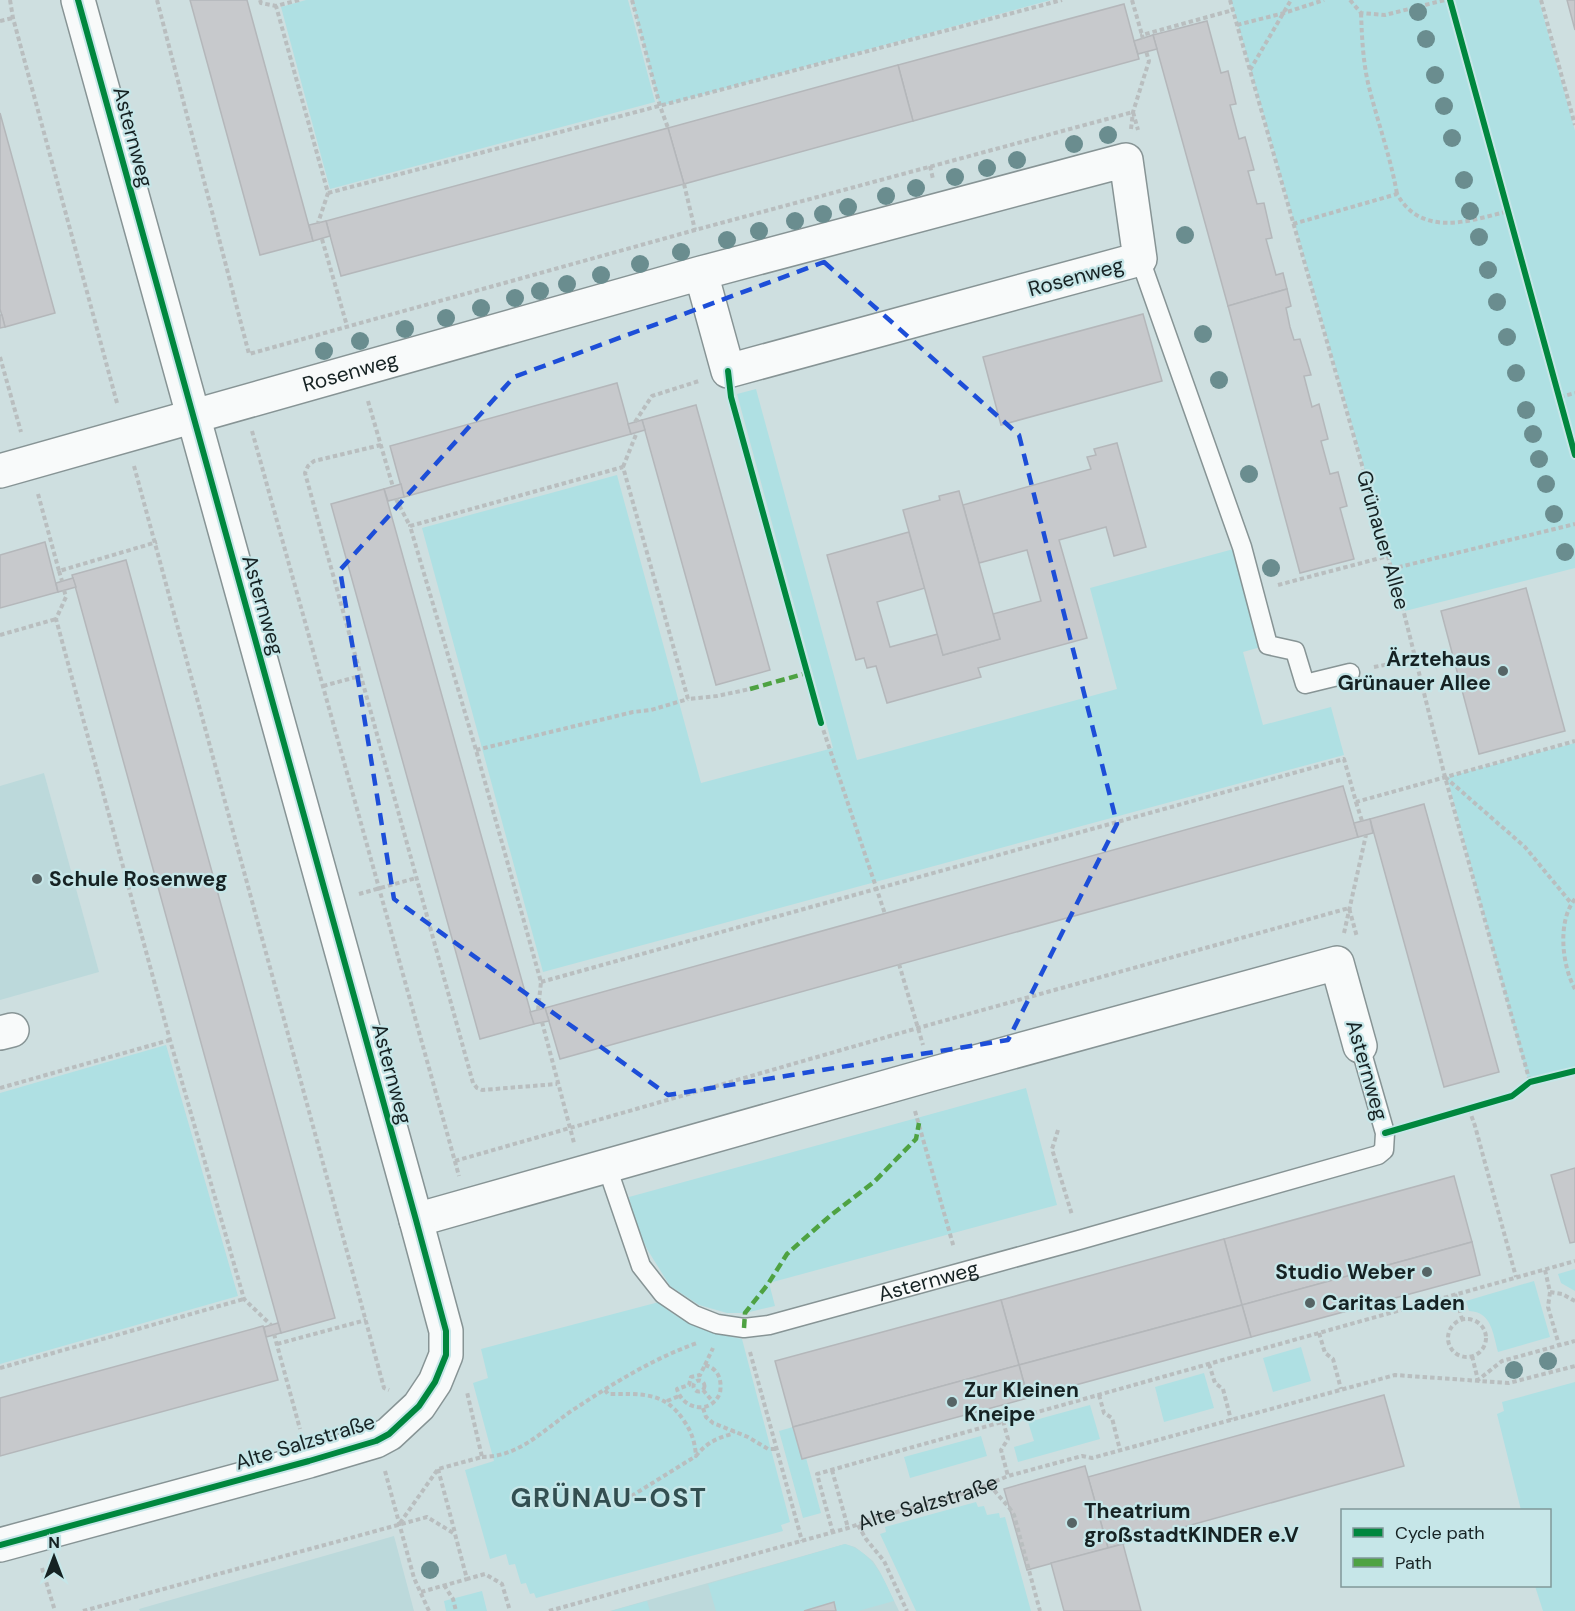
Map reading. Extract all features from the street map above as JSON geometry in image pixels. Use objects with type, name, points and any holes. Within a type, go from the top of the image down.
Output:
[{"type":"street","name":"Asternweg","points":[[78,0],[416,1220]]},
{"type":"street","name":"Rosenweg","points":[[15,467],[701,273],[1126,160],[1140,259],[728,371]]},
{"type":"street","points":[[701,273],[728,371]]},
{"type":"street","name":"Asternweg","points":[[1337,963],[1360,1046]]},
{"type":"street","points":[[416,1220],[1337,963]]},
{"type":"street","name":"Alte Salzstraße","points":[[0,1545],[376,1441],[400,1425],[419,1406],[441,1369],[446,1348],[446,1330],[416,1220]]},
{"type":"lane","points":[[1140,259],[1242,547],[1268,645],[1295,651],[1305,684],[1350,673]]},
{"type":"lane","name":"Asternweg","points":[[595,1170],[641,1266],[663,1294],[694,1315],[717,1324],[744,1328],[793,1319],[1378,1155],[1384,1150],[1385,1133],[1360,1046]]},
{"type":"path","points":[[10,0],[384,1388],[419,1406]]},
{"type":"path","points":[[158,0],[249,354]]},
{"type":"path","points":[[260,0],[261,3],[276,6],[299,0]]},
{"type":"path","points":[[632,0],[668,128]]},
{"type":"path","points":[[328,193],[1062,0]]},
{"type":"path","points":[[1132,0],[1142,37],[1233,10]]},
{"type":"path","points":[[1250,71],[1291,0]]},
{"type":"path","points":[[1237,25],[1324,0]]},
{"type":"path","points":[[1350,0],[1361,13],[1363,51],[1370,89],[1391,163],[1397,194],[1405,208],[1420,218],[1440,224],[1472,220],[1509,211]]},
{"type":"path","points":[[1361,13],[1385,15],[1445,0]]},
{"type":"path","points":[[1542,0],[1575,125]]},
{"type":"path","points":[[276,6],[328,193],[318,223]]},
{"type":"path","points":[[0,21],[13,18]]},
{"type":"path","points":[[1126,160],[1133,112],[1149,61],[1146,51]]},
{"type":"path","points":[[684,184],[695,230]]},
{"type":"path","points":[[1293,224],[1397,194]]},
{"type":"path","points":[[322,239],[347,326]]},
{"type":"path","points":[[0,357],[15,467],[62,581]]},
{"type":"path","points":[[359,369],[393,486]]},
{"type":"path","points":[[635,422],[652,396],[728,371]]},
{"type":"path","points":[[1560,397],[1575,393]]},
{"type":"path","points":[[244,402],[468,1205]]},
{"type":"path","points":[[637,432],[623,467],[688,699]]},
{"type":"path","points":[[381,445],[314,461],[304,473],[473,1083],[477,1088],[493,1090],[557,1084]]},
{"type":"path","points":[[410,526],[623,467]]},
{"type":"path","points":[[396,499],[410,526],[541,982],[538,1010]]},
{"type":"path","points":[[1391,569],[1575,524]]},
{"type":"path","points":[[59,571],[157,543]]},
{"type":"path","points":[[1254,592],[1388,556]]},
{"type":"path","points":[[64,590],[66,597],[56,619],[170,1040],[244,1299],[271,1325]]},
{"type":"path","points":[[0,635],[56,619]]},
{"type":"path","points":[[1350,673],[1416,659]]},
{"type":"path","points":[[323,686],[360,676]]},
{"type":"path","points":[[476,750],[633,711],[651,710],[688,699],[750,689]]},
{"type":"path","points":[[821,723],[885,914]]},
{"type":"path","points":[[1356,802],[1575,741]]},
{"type":"path","points":[[541,982],[1344,759],[1362,821]]},
{"type":"path","points":[[1445,777],[1525,847],[1571,903]]},
{"type":"path","points":[[1337,963],[1366,835]]},
{"type":"path","points":[[366,892],[416,878]]},
{"type":"path","points":[[1575,899],[1571,903],[1564,927],[1563,954],[1575,989]]},
{"type":"path","points":[[899,964],[919,1078],[961,1271]]},
{"type":"path","points":[[542,1022],[557,1084],[595,1170]]},
{"type":"path","points":[[0,1088],[170,1040]]},
{"type":"path","points":[[1469,1109],[1516,1277]]},
{"type":"path","points":[[1058,1130],[1052,1149],[1079,1240]]},
{"type":"path","points":[[832,1470],[1575,1261]]},
{"type":"path","points":[[1545,1270],[1550,1292],[1548,1306],[1559,1345]]},
{"type":"path","points":[[1550,1292],[1562,1294],[1575,1301]]},
{"type":"path","points":[[1455,1294],[1462,1319]]},
{"type":"path","points":[[0,1368],[244,1299]]},
{"type":"path","points":[[1462,1319],[1475,1321],[1484,1330],[1485,1343],[1478,1353],[1472,1356],[1460,1356],[1455,1353],[1449,1343],[1449,1331],[1462,1319]]},
{"type":"path","points":[[277,1344],[366,1320]]},
{"type":"path","points":[[744,1328],[802,1541]]},
{"type":"path","points":[[1319,1333],[1325,1353],[1333,1359],[1341,1389]]},
{"type":"path","points":[[274,1334],[309,1461]]},
{"type":"path","points":[[399,1523],[438,1469],[482,1457],[508,1453],[526,1444],[576,1407],[653,1361],[703,1341]]},
{"type":"path","points":[[1472,1356],[1478,1380],[1502,1361],[1575,1341]]},
{"type":"path","points":[[1209,1364],[1215,1383],[1222,1389],[1231,1420]]},
{"type":"path","points":[[705,1365],[714,1368],[719,1376],[721,1388],[719,1397],[714,1403],[703,1408],[690,1406],[679,1396],[677,1389],[689,1385],[692,1376],[700,1375],[705,1365]]},
{"type":"path","points":[[441,1369],[459,1378],[465,1384],[482,1457]]},
{"type":"path","points":[[692,1376],[696,1381],[703,1382],[705,1386],[703,1390]]},
{"type":"path","points":[[696,1381],[695,1389],[703,1390]]},
{"type":"path","points":[[604,1390],[608,1394],[645,1395],[667,1401],[677,1410],[688,1426],[695,1442],[696,1456]]},
{"type":"path","points":[[703,1390],[714,1403]]},
{"type":"path","points":[[1099,1395],[1104,1413],[1112,1419],[1120,1450]]},
{"type":"path","points":[[667,1401],[679,1396]]},
{"type":"path","points":[[703,1408],[709,1421],[757,1441],[768,1449],[776,1449]]},
{"type":"path","points":[[625,1500],[696,1456],[708,1444],[734,1431]]},
{"type":"path","points":[[376,1441],[414,1578],[429,1611]]},
{"type":"path","points":[[438,1469],[466,1579]]},
{"type":"path","points":[[990,1484],[997,1496],[1006,1503],[1014,1515],[1041,1611]]},
{"type":"path","points":[[83,1611],[427,1517],[455,1534]]},
{"type":"path","points":[[858,1525],[884,1561],[907,1611]]},
{"type":"path","points":[[33,1536],[55,1611]]},
{"type":"path","points":[[422,1592],[485,1574],[502,1584],[510,1611]]},
{"type":"path","points":[[444,1585],[453,1599],[456,1611]]},
{"type":"highlighted area","points":[[824,262],[1019,435],[1117,824],[1008,1040],[668,1095],[394,899],[340,570],[514,377]]},
{"type":"shaded area","points":[[306,0],[628,0],[655,102],[330,189],[281,7]]},
{"type":"shaded area","points":[[632,0],[1051,0],[660,106]]},
{"type":"shaded area","points":[[1231,0],[1539,0],[1575,131],[1575,568],[1405,611]]},
{"type":"shaded area","points":[[756,389],[857,760],[1117,689],[1090,588],[1241,547],[1268,645],[1243,652],[1263,725],[1331,707],[1344,755],[543,972],[422,528],[617,475],[701,783],[833,748],[737,394]]},
{"type":"shaded area","points":[[1575,743],[1575,1069],[1529,1083],[1447,777]]},
{"type":"shaded area","name":"Schule Rosenweg","points":[[44,773],[99,972],[0,1000],[0,786]]},
{"type":"shaded area","points":[[166,1045],[238,1296],[0,1364],[0,1093]]},
{"type":"shaded area","points":[[1026,1088],[1057,1205],[769,1283],[775,1306],[745,1313],[727,1313],[699,1305],[670,1286],[647,1249],[634,1221],[629,1197]]},
{"type":"shaded area","points":[[1575,1269],[1575,1291],[1561,1283],[1558,1274]]},
{"type":"shaded area","points":[[1534,1281],[1550,1337],[1498,1352],[1493,1331],[1487,1320],[1477,1312],[1469,1311],[1466,1301]]},
{"type":"shaded area","points":[[659,1302],[678,1317],[698,1327],[742,1339],[790,1522],[781,1525],[783,1531],[536,1598],[534,1593],[530,1594],[526,1583],[521,1584],[515,1564],[509,1565],[506,1554],[490,1559],[465,1470],[494,1461],[473,1383],[488,1378],[481,1349]]},
{"type":"shaded area","points":[[1301,1347],[1311,1381],[1273,1392],[1263,1358]]},
{"type":"shaded area","points":[[1204,1373],[1214,1408],[1164,1422],[1155,1387]]},
{"type":"shaded area","points":[[1575,1382],[1575,1611],[1543,1611],[1535,1587],[1551,1587],[1551,1509],[1521,1509],[1497,1414],[1504,1411],[1502,1402]]},
{"type":"shaded area","points":[[1090,1405],[1100,1439],[1018,1462],[1014,1447],[1034,1441],[1028,1422]]},
{"type":"shaded area","points":[[793,1427],[802,1459],[806,1458],[821,1513],[803,1518],[779,1431]]},
{"type":"shaded area","points":[[981,1436],[987,1456],[910,1478],[904,1457]]},
{"type":"shaded area","points":[[976,1502],[978,1507],[984,1506],[987,1515],[999,1513],[1000,1518],[1005,1517],[1031,1611],[916,1611],[880,1534],[886,1532],[885,1527]]},
{"type":"shaded area","points":[[394,1536],[414,1611],[140,1611],[139,1609]]},
{"type":"shaded area","points":[[845,1544],[855,1547],[873,1561],[899,1611],[610,1611]]},
{"type":"shaded area","points":[[845,1544],[870,1559],[894,1601],[858,1611],[836,1611],[834,1603],[804,1611],[716,1611],[708,1584]]},
{"type":"shaded area","points":[[482,1591],[487,1611],[446,1611],[444,1601]]},
{"type":"shaded area","points":[[647,1601],[650,1611],[611,1611]]},
{"type":"building","points":[[190,0],[247,0],[313,241],[260,255]]},
{"type":"building","points":[[1567,0],[1575,0],[1575,30]]},
{"type":"building","points":[[1124,4],[1139,59],[913,121],[898,65]]},
{"type":"building","points":[[1207,21],[1221,73],[1228,71],[1236,104],[1230,105],[1239,139],[1245,137],[1254,170],[1248,171],[1257,204],[1264,203],[1272,238],[1266,239],[1276,275],[1283,273],[1287,289],[1228,306],[1153,35]]},
{"type":"building","points":[[1153,35],[1157,49],[1138,54],[1134,41]]},
{"type":"building","points":[[898,65],[913,121],[684,184],[668,128]]},
{"type":"building","points":[[0,113],[55,313],[5,327],[0,309]]},
{"type":"building","points":[[668,128],[684,184],[341,276],[326,221]]},
{"type":"building","points":[[326,221],[330,236],[313,241],[309,225]]},
{"type":"building","points":[[1287,289],[1291,306],[1286,308],[1290,327],[1294,340],[1300,339],[1311,375],[1304,376],[1312,407],[1319,404],[1328,439],[1321,441],[1330,474],[1338,472],[1347,506],[1340,508],[1354,559],[1300,573],[1228,306]]},
{"type":"building","points":[[1143,314],[1162,381],[1001,425],[983,357]]},
{"type":"building","points":[[0,315],[2,315],[5,327],[0,328]]},
{"type":"building","points":[[617,383],[631,434],[404,497],[390,446]]},
{"type":"building","points":[[696,405],[770,670],[716,685],[642,420]]},
{"type":"building","points":[[642,420],[645,430],[631,434],[628,424]]},
{"type":"building","points":[[1117,443],[1146,547],[1114,556],[1106,527],[1059,540],[1087,638],[978,668],[981,677],[887,703],[876,666],[867,668],[864,658],[856,660],[827,555],[909,532],[925,588],[877,602],[890,647],[938,634],[943,655],[1000,639],[993,614],[1041,601],[1027,550],[979,563],[963,505],[1091,469],[1087,457],[1096,455],[1094,449]]},
{"type":"building","points":[[401,484],[404,497],[388,501],[384,489]]},
{"type":"building","points":[[384,489],[534,1024],[480,1039],[331,504]]},
{"type":"building","points":[[959,491],[1000,639],[943,655],[903,510],[940,500],[939,496]]},
{"type":"building","points":[[45,542],[58,592],[0,608],[0,555]]},
{"type":"building","points":[[126,560],[335,1318],[281,1333],[72,575]]},
{"type":"building","points":[[73,578],[76,587],[58,592],[56,583]]},
{"type":"building","name":"Ärztehaus Grünauer Allee","points":[[1526,588],[1565,731],[1479,754],[1441,611]]},
{"type":"building","points":[[1343,786],[1358,837],[560,1059],[545,1008]]},
{"type":"building","points":[[1424,804],[1499,1072],[1444,1087],[1370,819]]},
{"type":"building","points":[[1370,819],[1373,833],[1358,837],[1354,823]]},
{"type":"building","points":[[545,1008],[549,1021],[534,1024],[530,1012]]},
{"type":"building","points":[[1575,1168],[1575,1242],[1570,1243],[1551,1175]]},
{"type":"building","points":[[1454,1176],[1472,1242],[1242,1305],[1224,1239]]},
{"type":"building","points":[[1224,1239],[1242,1305],[1019,1365],[1001,1300]]},
{"type":"building","points":[[1472,1242],[1480,1275],[1251,1337],[1242,1305]]},
{"type":"building","points":[[1001,1300],[1019,1365],[793,1427],[775,1361]]},
{"type":"building","points":[[1242,1305],[1251,1337],[1028,1398],[1019,1365]]},
{"type":"building","points":[[278,1323],[281,1333],[266,1337],[264,1327]]},
{"type":"building","points":[[263,1326],[278,1380],[0,1456],[0,1398]]},
{"type":"building","points":[[1019,1365],[1028,1398],[802,1459],[793,1427]]},
{"type":"building","points":[[1384,1395],[1404,1466],[1108,1548],[1088,1477]]},
{"type":"building","points":[[1085,1466],[1108,1548],[1027,1570],[1004,1489]]},
{"type":"building","points":[[1123,1544],[1141,1611],[1064,1611],[1051,1563]]},
{"type":"building","points":[[834,1602],[836,1611],[804,1611]]},
{"type":"marked path","points":[[750,689],[807,673]]},
{"type":"marked path","points":[[744,1328],[745,1313],[768,1284],[787,1254],[831,1215],[874,1182],[916,1139],[919,1123]]},
{"type":"cycle path","points":[[0,1545],[376,1441],[389,1434],[419,1406],[435,1382],[446,1355],[446,1331],[416,1220],[78,0]]},
{"type":"cycle path","points":[[1450,0],[1575,455]]},
{"type":"cycle path","points":[[728,371],[731,397],[821,723]]},
{"type":"cycle path","points":[[1385,1133],[1512,1096],[1530,1082],[1575,1071]]},
{"type":"place","name":"Ärztehaus Grünauer Allee","points":[[1503,671]]},
{"type":"place","name":"Schule Rosenweg","points":[[37,879]]},
{"type":"place","name":"Studio Weber","points":[[1427,1272]]},
{"type":"place","name":"Caritas Laden","points":[[1310,1303]]},
{"type":"place","name":"Zur Kleinen Kneipe","points":[[952,1402]]},
{"type":"place","name":"Theatrium großstadtKINDER e.V","points":[[1072,1523]]},
{"type":"district","name":"GRÜNAU-OST","points":[[609,1497]]}]
